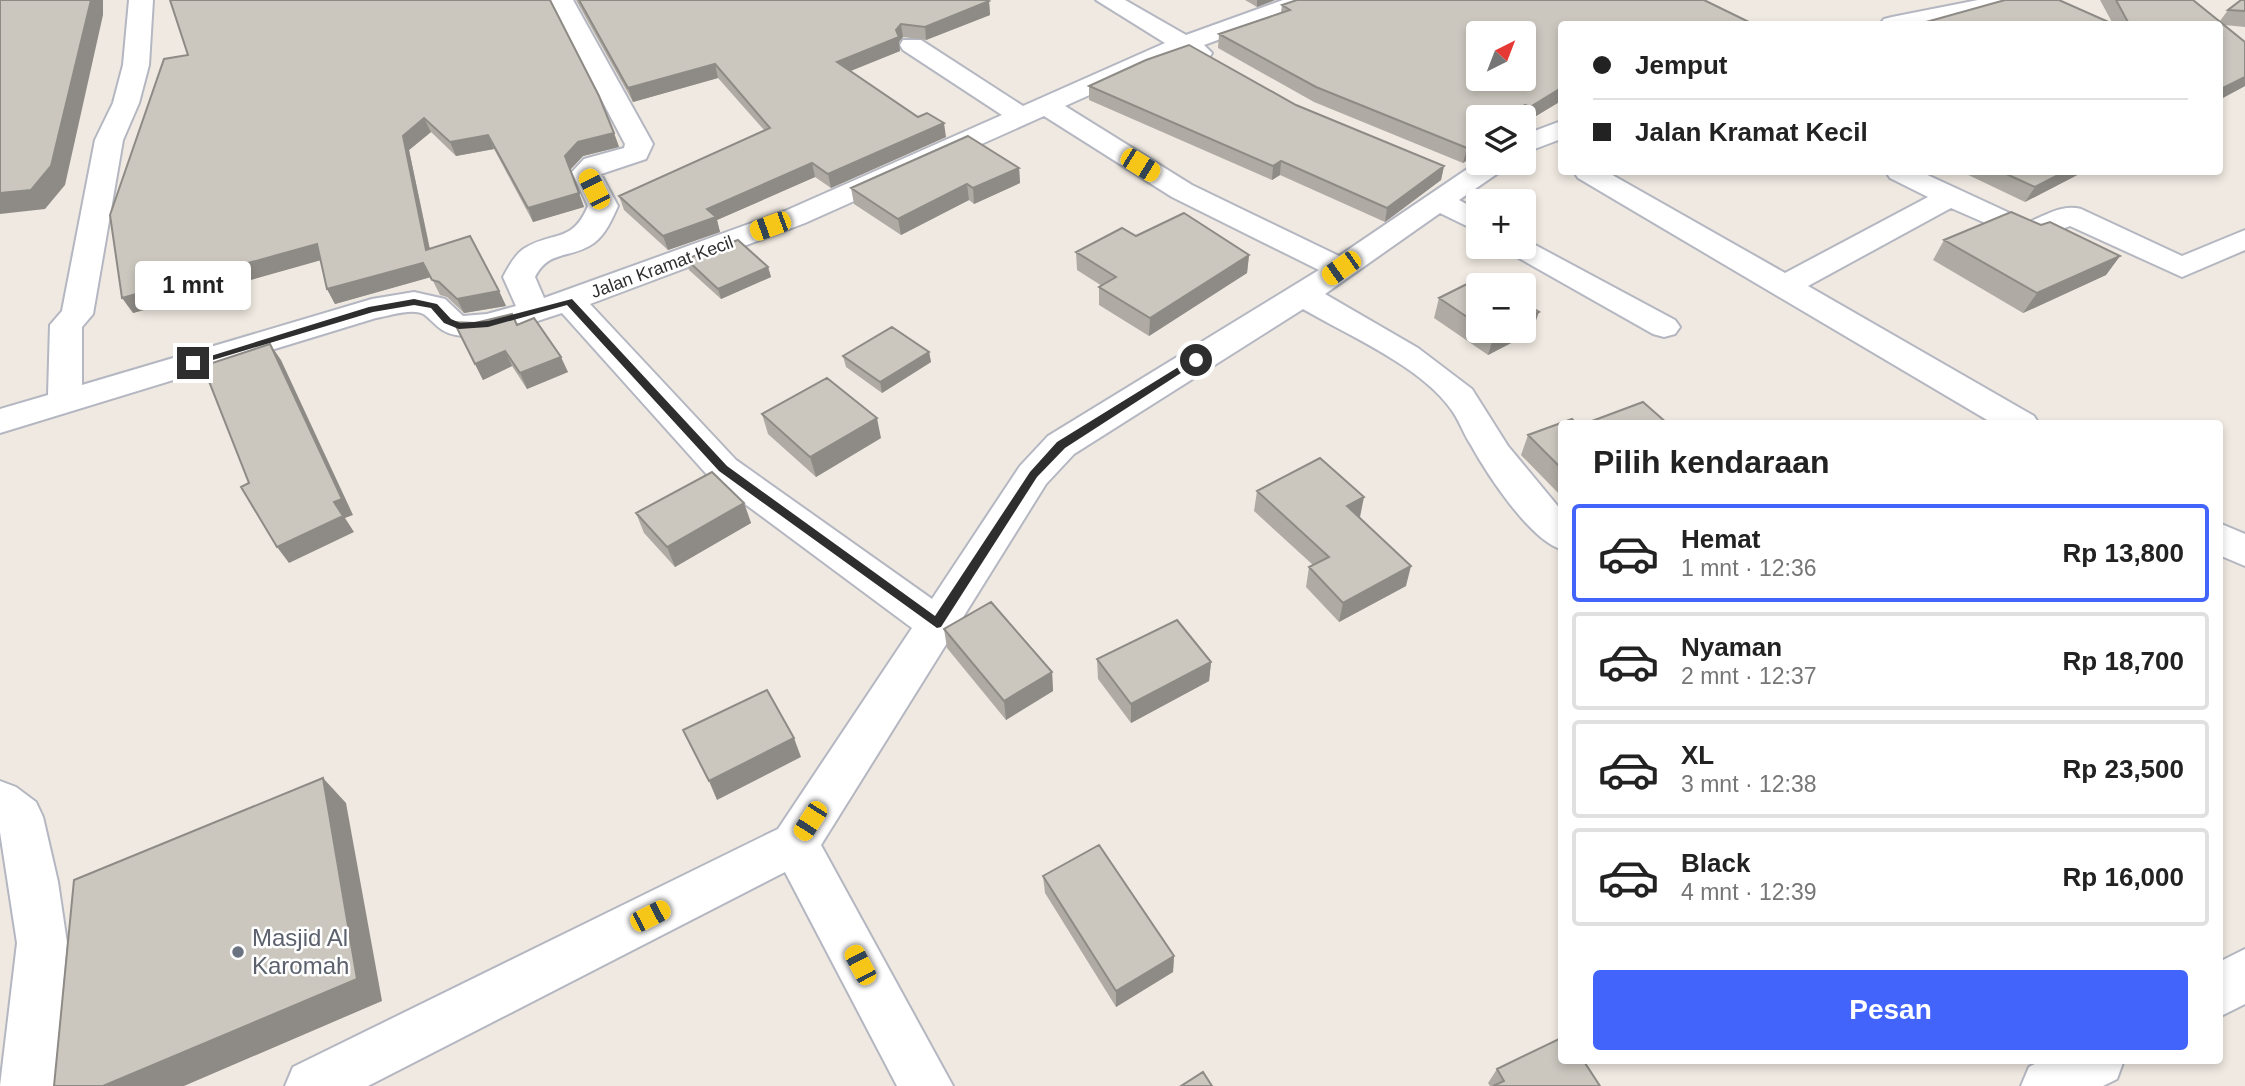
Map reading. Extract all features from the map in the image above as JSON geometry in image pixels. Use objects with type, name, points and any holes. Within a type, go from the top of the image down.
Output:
[{"type":"street","points":[[65,402],[66,325],[77,314],[109,140],[125,103],[136,65],[141,0]]},
{"type":"street","points":[[535,312],[519,277],[533,255],[572,243],[594,230],[603,206],[586,172],[594,165],[636,153],[639,144],[561,0]]},
{"type":"street","points":[[1108,0],[1219,64]]},
{"type":"street","name":"Jalan Kramat Kecil","points":[[0,421],[372,309],[414,302],[434,306],[447,321],[459,326],[488,324],[535,312],[795,217],[1183,44],[1305,0]]},
{"type":"street","points":[[1907,21],[2013,0]]},
{"type":"street","points":[[912,45],[1182,191],[1341,268]]},
{"type":"street","points":[[1536,139],[1558,131]]},
{"type":"street","points":[[1536,145],[1558,154]]},
{"type":"street","points":[[1593,175],[2015,420]]},
{"type":"street","points":[[1905,175],[2029,233],[2071,215],[2182,268],[2245,239]]},
{"type":"street","points":[[312,1086],[795,844],[1033,475],[1061,445],[1303,295],[1461,177]]},
{"type":"street","points":[[1785,286],[1950,197]]},
{"type":"street","points":[[1536,255],[1664,327]]},
{"type":"street","points":[[1303,295],[1423,368],[1458,396],[1472,411],[1487,442],[1535,506],[1558,532]]},
{"type":"street","points":[[569,301],[723,469],[937,624]]},
{"type":"street","points":[[2223,539],[2245,552]]},
{"type":"street","points":[[0,801],[20,817],[34,882],[42,943],[27,1086]]},
{"type":"street","points":[[795,844],[926,1086]]},
{"type":"street","points":[[2223,989],[2245,974]]},
{"type":"street","points":[[2048,1086],[2090,1064]]},
{"type":"building","points":[[0,0],[91,0],[51,166],[31,190],[0,193]]},
{"type":"building","points":[[170,0],[550,0],[599,96],[614,133],[578,142],[565,156],[579,193],[528,208],[488,135],[450,142],[424,118],[403,136],[426,250],[470,236],[499,291],[457,299],[439,282],[432,280],[423,263],[327,289],[317,244],[122,298],[110,215],[164,59],[188,55]]},
{"type":"building","points":[[579,0],[989,1],[925,27],[901,24],[896,30],[899,37],[837,62],[918,117],[927,113],[944,123],[828,174],[812,163],[707,209],[716,217],[663,236],[619,196],[770,128],[715,64],[628,88]]},
{"type":"building","points":[[1297,0],[1704,0],[1747,21],[1558,21],[1558,90],[1533,105],[1466,105],[1466,148],[1316,87],[1219,34],[1290,10],[1282,5]]},
{"type":"building","points":[[2005,0],[2059,0],[2106,21],[1930,21]]},
{"type":"building","points":[[2116,0],[2193,0],[2219,21],[2127,21]]},
{"type":"building","points":[[2245,0],[2245,11],[2228,10]]},
{"type":"building","points":[[2223,24],[2245,42],[2245,77],[2223,88]]},
{"type":"building","points":[[1189,45],[1296,105],[1444,166],[1387,208],[1281,161],[1273,166],[1089,86],[1146,60]]},
{"type":"building","points":[[968,136],[1019,168],[973,188],[967,184],[898,219],[851,188]]},
{"type":"building","points":[[2009,175],[2058,175],[2035,187]]},
{"type":"building","points":[[2011,212],[2041,225],[2050,222],[2120,256],[2037,293],[1944,240]]},
{"type":"building","points":[[1184,213],[1249,255],[1150,318],[1099,287],[1116,277],[1076,252],[1122,228],[1136,236]]},
{"type":"building","points":[[738,240],[768,267],[718,289],[686,259]]},
{"type":"building","points":[[1466,284],[1466,316],[1439,298]]},
{"type":"building","points":[[512,314],[517,325],[534,318],[561,357],[520,373],[505,351],[475,364],[454,322],[475,323]]},
{"type":"building","points":[[892,327],[929,352],[880,382],[843,356]]},
{"type":"building","points":[[270,344],[342,499],[334,502],[343,516],[277,547],[241,487],[249,483],[203,366]]},
{"type":"building","points":[[827,378],[877,418],[810,457],[762,414]]},
{"type":"building","points":[[1643,402],[1663,420],[1595,420]]},
{"type":"building","points":[[1558,424],[1558,465],[1528,435]]},
{"type":"building","points":[[1320,458],[1364,497],[1347,506],[1411,566],[1343,603],[1309,567],[1329,557],[1257,491]]},
{"type":"building","points":[[712,472],[744,503],[667,547],[636,513]]},
{"type":"building","points":[[991,602],[1052,672],[1004,701],[944,629]]},
{"type":"building","points":[[1177,620],[1211,662],[1131,704],[1097,659]]},
{"type":"building","points":[[767,690],[794,738],[709,781],[683,730]]},
{"type":"building","name":"Masjid Al Karomah","points":[[323,778],[357,979],[103,1086],[54,1086],[74,880]]},
{"type":"building","points":[[1099,845],[1174,956],[1116,991],[1043,876]]},
{"type":"building","points":[[1558,1039],[1558,1064],[1586,1064],[1600,1086],[1493,1086],[1504,1081],[1497,1069]]},
{"type":"building","points":[[1203,1072],[1212,1086],[1181,1086]]},
{"type":"place","name":"Masjid Al Karomah","points":[[238,952]]},
{"type":"route","points":[[193,363],[372,309],[414,302],[434,306],[447,321],[459,326],[488,324],[569,301],[723,469],[937,624],[1033,475],[1061,445],[1196,360]]}]
